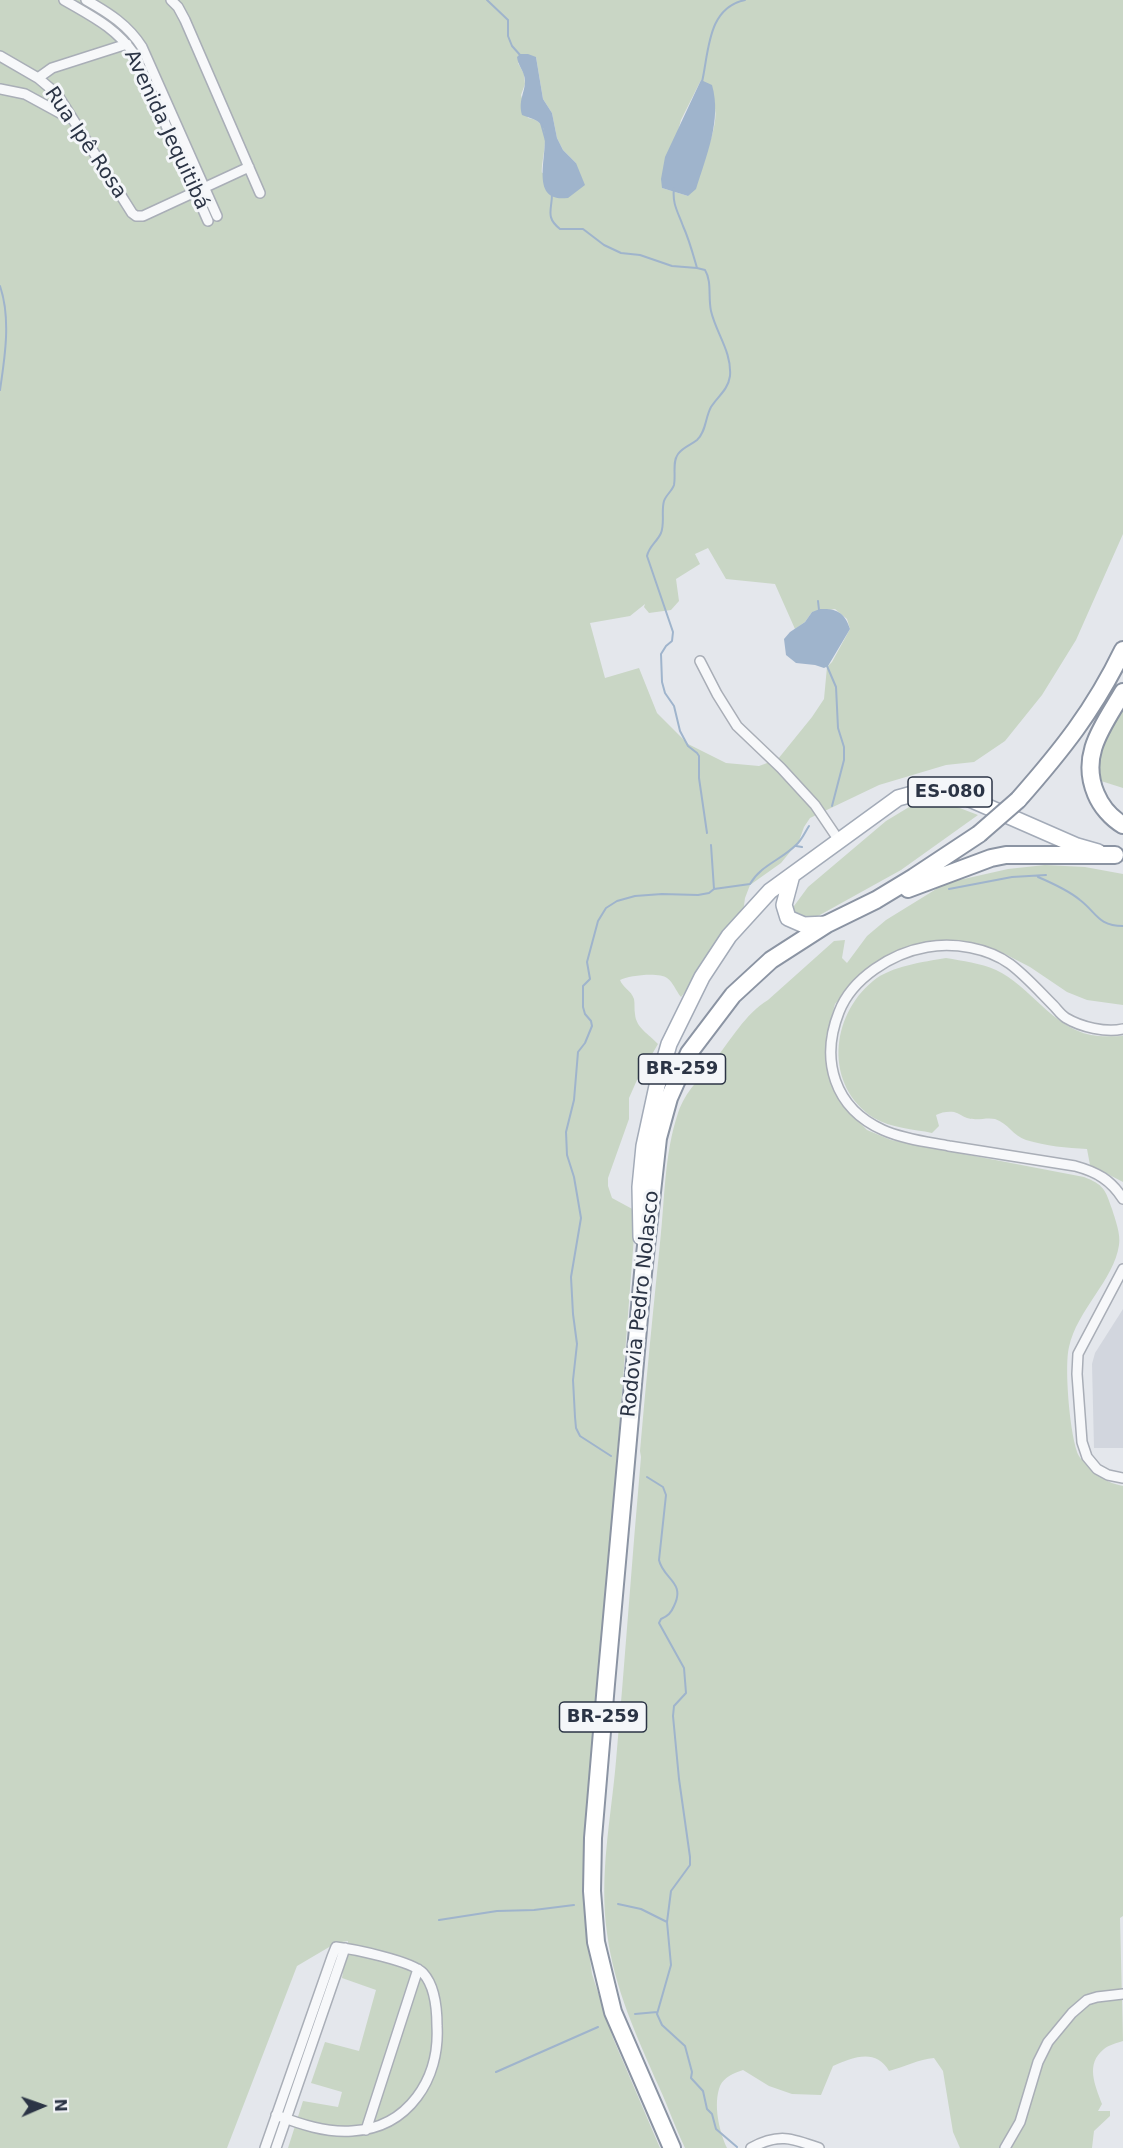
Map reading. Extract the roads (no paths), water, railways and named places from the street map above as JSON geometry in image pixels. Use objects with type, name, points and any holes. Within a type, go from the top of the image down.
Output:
[{"type":"highway","name":"Rodovia Pedro Nolasco","points":[[672,2148],[613,2012],[596,1942],[592,1891],[595,1814],[643,1273],[657,1138],[669,1098],[689,1053],[733,995],[771,960],[827,924],[876,900],[914,877],[979,834],[1018,800],[1061,751],[1090,711],[1123,650]]},
{"type":"highway","points":[[1123,692],[1095,741],[1090,758],[1090,772],[1098,798],[1104,808],[1123,825]]},
{"type":"highway","name":"ES-080","points":[[876,900],[991,858],[1006,855],[1119,855]]},
{"type":"main road","name":"ES-080","points":[[792,875],[898,798],[934,788],[965,797],[1077,846],[1119,855]]},
{"type":"main road","points":[[792,875],[784,906],[788,918],[804,925],[827,924]]},
{"type":"main road","points":[[643,1273],[640,1186],[642,1166],[657,1086],[669,1044],[702,977],[729,936],[770,891],[792,875]]},
{"type":"street","name":"Avenida Jequitibá","points":[[64,0],[111,28],[135,55],[208,221]]},
{"type":"street","points":[[171,0],[178,7],[184,20],[260,193]]},
{"type":"street","name":"Avenida Jequitibá","points":[[93,2],[124,24],[135,35],[142,47],[217,216]]},
{"type":"street","points":[[90,15],[93,2]]},
{"type":"street","points":[[38,78],[52,68],[127,44]]},
{"type":"street","name":"Rua Ipê Rosa","points":[[0,56],[38,78],[57,94],[136,216],[143,216],[195,192]]},
{"type":"street","points":[[0,89],[25,94],[71,118]]},
{"type":"street","points":[[195,192],[249,167]]},
{"type":"street","points":[[700,661],[729,716]]},
{"type":"street","points":[[717,707],[729,716],[815,805],[840,842]]},
{"type":"street","points":[[1123,1029],[1101,1029],[1065,1018],[1022,974],[1009,963],[994,955],[961,946],[928,946],[909,951],[878,967],[854,986],[842,1005],[833,1027],[831,1060],[835,1082],[848,1104],[867,1121],[885,1131],[925,1142],[1091,1170],[1104,1177],[1117,1189],[1123,1199]]},
{"type":"street","points":[[1123,1269],[1078,1354],[1077,1374],[1082,1442],[1087,1457],[1097,1469],[1108,1475],[1123,1478]]},
{"type":"street","points":[[265,2148],[276,2115],[334,1950],[336,1947],[391,1959],[418,1969],[428,1979],[437,2013],[438,2043],[434,2063],[422,2092],[415,2102],[401,2114],[366,2130],[323,2130],[276,2115]]},
{"type":"street","points":[[276,2148],[345,1948]]},
{"type":"street","points":[[366,2130],[418,1969]]},
{"type":"street","points":[[1005,2148],[1020,2122],[1042,2053],[1048,2042],[1072,2013],[1087,2000],[1123,1994]]},
{"type":"street","points":[[751,2148],[764,2141],[786,2138],[819,2148]]},
{"type":"water","points":[[520,54],[536,57],[543,99],[552,113],[557,138],[563,150],[576,163],[585,185],[568,198],[554,197],[547,192],[544,185],[544,133],[538,122],[522,115],[521,105],[525,81],[517,57]]},
{"type":"water","points":[[701,80],[712,85],[715,98],[714,125],[696,189],[688,196],[662,188],[661,179],[665,157]]},
{"type":"water","points":[[831,609],[843,615],[850,629],[828,666],[824,668],[796,663],[786,655],[784,639],[805,622],[812,612]]},
{"type":"waterway","points":[[487,0],[508,20],[508,36],[512,46],[521,56]]},
{"type":"waterway","points":[[702,82],[709,45],[717,22],[723,12],[745,0]]},
{"type":"waterway","points":[[541,123],[546,141]]},
{"type":"waterway","points":[[674,188],[676,208],[697,268]]},
{"type":"waterway","points":[[552,194],[550,213],[552,221],[560,229],[583,229],[604,245],[621,253],[640,255],[672,266],[705,270],[713,319],[729,359],[729,381],[711,407],[702,433],[676,457],[674,485],[663,505],[662,529],[647,556],[673,632],[672,641],[661,654],[662,682],[665,693],[674,706],[680,731],[688,746],[699,756],[699,778],[707,833]]},
{"type":"waterway","points":[[0,286],[6,324],[0,390]]},
{"type":"waterway","points":[[818,601],[819,610]]},
{"type":"waterway","points":[[827,666],[836,687],[838,728],[844,747],[844,760],[832,806]]},
{"type":"waterway","points":[[611,1456],[580,1436],[576,1428],[573,1380],[577,1344],[571,1277],[581,1218],[574,1177],[567,1155],[566,1132],[574,1100],[578,1052],[585,1043],[592,1026],[583,1007],[583,986],[590,979],[587,962],[598,921],[606,908],[617,901],[635,896],[698,895],[709,893],[714,889],[750,884],[765,867],[798,843],[809,826]]},
{"type":"waterway","points":[[711,845],[714,889]]},
{"type":"waterway","points":[[796,846],[802,847]]},
{"type":"waterway","points":[[949,889],[1012,877],[1046,875]]},
{"type":"waterway","points":[[1038,877],[1075,896],[1098,918],[1108,924],[1123,926]]},
{"type":"waterway","points":[[647,1477],[663,1487],[666,1495],[659,1560],[677,1591],[672,1611],[659,1623],[684,1668],[686,1693],[674,1706],[673,1716],[690,1857],[690,1865],[671,1891],[667,1922],[671,1965],[657,2014],[662,2025],[685,2046],[692,2072],[691,2078],[703,2091],[707,2109],[712,2114],[716,2129],[737,2147]]},
{"type":"waterway","points":[[618,1904],[641,1909],[667,1922]]},
{"type":"waterway","points":[[439,1920],[497,1911],[534,1910],[574,1905]]},
{"type":"waterway","points":[[635,2014],[657,2012]]},
{"type":"waterway","points":[[496,2072],[598,2027]]}]
